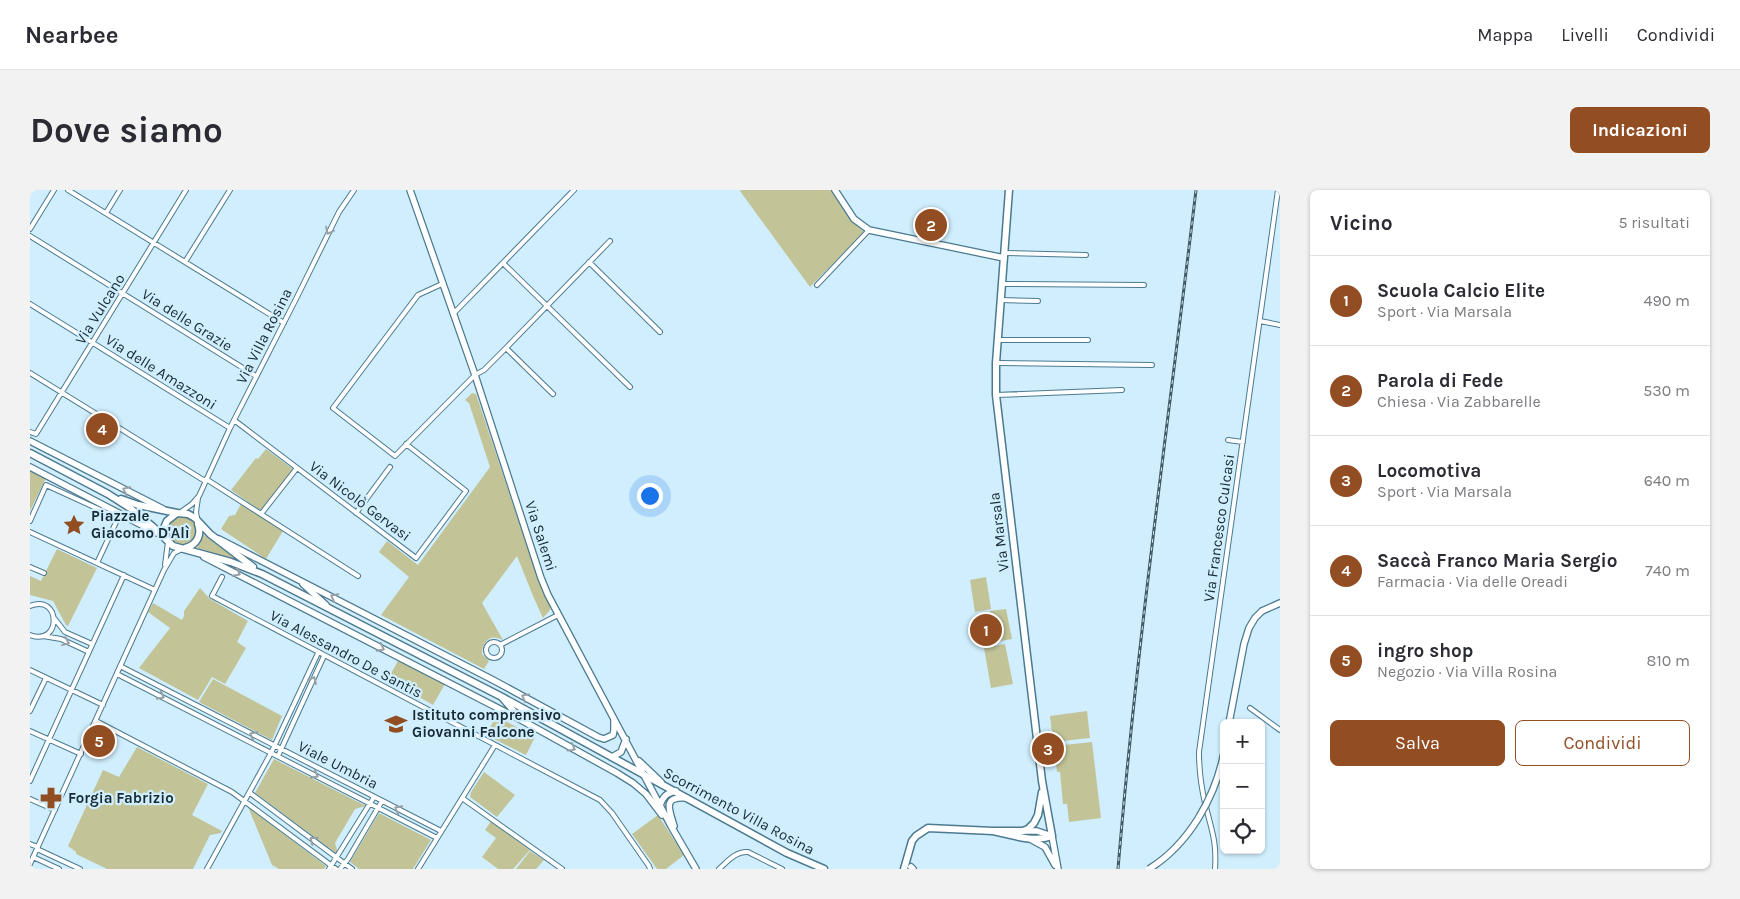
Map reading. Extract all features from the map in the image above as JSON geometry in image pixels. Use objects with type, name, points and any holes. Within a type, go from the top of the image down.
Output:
[{"type":"main road","name":"Via Marsala","points":[[1009,190],[997,340],[996,395],[1042,781],[1052,836]]},
{"type":"main road","points":[[30,453],[108,494],[141,516],[173,546],[231,562],[262,574]]},
{"type":"main road","points":[[108,494],[138,505],[188,514],[238,558],[262,574]]},
{"type":"main road","points":[[166,539],[164,533],[165,524],[178,513]]},
{"type":"main road","points":[[183,548],[189,547],[198,540],[200,534],[198,523]]},
{"type":"main road","name":"Scorrimento Villa Rosina","points":[[262,574],[502,697],[676,791],[787,854],[824,869]]},
{"type":"main road","points":[[908,868],[910,846],[916,836],[928,828],[1023,831],[1034,823],[1038,815],[1041,803],[1042,781]]},
{"type":"main road","points":[[993,831],[1040,840],[1052,836]]},
{"type":"street","points":[[30,229],[54,190]]},
{"type":"street","points":[[68,190],[284,323]]},
{"type":"street","points":[[106,213],[120,190]]},
{"type":"street","name":"Via Vulcano","points":[[30,432],[36,434],[186,190]]},
{"type":"street","points":[[185,262],[230,190]]},
{"type":"street","name":"Via Villa Rosina","points":[[178,513],[192,504],[198,496],[230,428],[339,212],[354,190]]},
{"type":"street","name":"Via Salemi","points":[[410,190],[475,375],[541,578],[558,614],[671,826],[696,869]]},
{"type":"street","points":[[453,314],[574,190]]},
{"type":"street","points":[[835,190],[854,219],[869,230],[1004,256],[1086,255]]},
{"type":"street","name":"Via Francesco Culcasi","points":[[1215,869],[1215,843],[1202,791],[1199,752],[1278,190]]},
{"type":"street","points":[[817,285],[869,230]]},
{"type":"street","name":"Via delle Grazie","points":[[30,236],[256,376]]},
{"type":"street","points":[[442,284],[418,295],[333,408],[395,456],[475,375],[484,370],[610,241]]},
{"type":"street","points":[[589,262],[660,332]]},
{"type":"street","points":[[503,263],[630,387]]},
{"type":"street","points":[[1002,284],[1144,285]]},
{"type":"street","points":[[1000,300],[1038,301]]},
{"type":"street","name":"Via delle Amazzoni","points":[[30,304],[230,428]]},
{"type":"street","points":[[1260,321],[1280,325]]},
{"type":"street","points":[[997,340],[1088,340]]},
{"type":"street","points":[[506,348],[553,394]]},
{"type":"street","points":[[996,363],[1152,365]]},
{"type":"street","points":[[30,373],[261,514],[358,576]]},
{"type":"street","points":[[996,395],[1122,390]]},
{"type":"street","name":"Via Nicolò Gervasi","points":[[234,420],[416,558],[466,491],[406,444]]},
{"type":"street","points":[[1228,440],[1243,442]]},
{"type":"street","points":[[30,441],[169,512]]},
{"type":"street","points":[[30,462],[40,472]]},
{"type":"street","points":[[30,467],[133,519],[166,539],[164,570]]},
{"type":"street","points":[[356,513],[390,467]]},
{"type":"street","points":[[261,514],[297,468]]},
{"type":"street","points":[[30,521],[46,485],[118,518],[98,563]]},
{"type":"street","name":"Via Villa Rosina","points":[[198,496],[196,512],[198,523]]},
{"type":"street","points":[[30,532],[155,590]]},
{"type":"street","points":[[210,534],[493,680],[604,740],[613,734],[613,716]]},
{"type":"street","points":[[30,864],[164,570],[174,553],[183,548]]},
{"type":"street","points":[[194,551],[524,722],[633,783],[646,794],[671,826]]},
{"type":"street","points":[[30,567],[44,573]]},
{"type":"street","points":[[30,781],[124,575]]},
{"type":"street","name":"Via Alessandro De Santis","points":[[222,577],[212,596],[600,800],[612,813],[650,866],[650,869]]},
{"type":"street","points":[[297,578],[329,608]]},
{"type":"street","points":[[1230,719],[1244,644],[1249,628],[1255,618],[1269,607],[1280,603]]},
{"type":"street","points":[[30,604],[39,604],[49,608],[65,632],[92,644]]},
{"type":"street","points":[[500,645],[558,614]]},
{"type":"street","points":[[43,636],[52,629],[54,617]]},
{"type":"street","points":[[30,635],[61,640],[89,652]]},
{"type":"street","points":[[496,642],[500,645],[502,650],[500,655],[492,657],[488,654],[486,649],[491,643],[496,642]]},
{"type":"street","points":[[208,869],[272,753],[318,653]]},
{"type":"street","points":[[278,756],[324,656]]},
{"type":"street","name":"Viale Umbria","points":[[120,666],[441,831]]},
{"type":"street","points":[[30,670],[103,705]]},
{"type":"street","name":"Viale Umbria","points":[[117,674],[437,838]]},
{"type":"street","points":[[133,682],[136,674]]},
{"type":"street","points":[[30,711],[46,678]]},
{"type":"street","points":[[174,703],[178,696]]},
{"type":"street","points":[[502,697],[524,722]]},
{"type":"street","points":[[296,700],[302,703]]},
{"type":"street","points":[[1250,708],[1280,730]]},
{"type":"street","points":[[220,726],[224,719]]},
{"type":"street","points":[[96,721],[232,792],[260,801],[352,869]]},
{"type":"street","points":[[30,731],[80,754]]},
{"type":"street","points":[[612,757],[621,752],[626,739]]},
{"type":"street","points":[[418,869],[495,745]]},
{"type":"street","points":[[632,751],[647,769],[669,788]]},
{"type":"street","points":[[1149,869],[1183,839],[1199,817],[1213,791],[1221,764]]},
{"type":"street","points":[[660,805],[664,797],[670,792],[676,791]]},
{"type":"street","points":[[331,867],[374,796]]},
{"type":"street","points":[[247,797],[331,867],[338,869],[344,863],[382,801]]},
{"type":"street","points":[[462,798],[562,869]]},
{"type":"street","points":[[678,837],[669,804],[675,798],[687,798]]},
{"type":"street","points":[[30,799],[55,810]]},
{"type":"street","points":[[1023,831],[1037,831],[1052,836]]},
{"type":"street","name":"Via Marsala","points":[[1052,836],[1057,869]]},
{"type":"street","points":[[1030,839],[1045,847],[1057,869]]},
{"type":"street","points":[[30,844],[80,869]]},
{"type":"street","points":[[719,869],[738,853],[743,852],[748,852],[782,869]]},
{"type":"street","points":[[33,857],[59,869]]},
{"type":"green space","points":[[741,190],[832,190],[851,220],[864,232],[810,287]]},
{"type":"green space","points":[[472,393],[476,394],[532,561],[550,607],[550,610],[543,618],[517,556],[482,603],[503,640],[495,637],[485,642],[482,654],[489,661],[484,669],[381,615],[409,577],[379,552],[387,541],[418,565],[490,467],[469,403],[465,400]]},
{"type":"green space","points":[[266,449],[293,469],[261,511],[231,490],[256,458],[258,459]]},
{"type":"green space","points":[[30,468],[47,476],[30,511]]},
{"type":"green space","points":[[241,504],[283,531],[266,559],[221,529],[229,516],[235,515]]},
{"type":"green space","points":[[182,515],[193,519],[197,530],[193,541],[182,545],[171,541],[167,530],[171,519]]},
{"type":"green space","points":[[204,535],[239,561],[197,548]]},
{"type":"green space","points":[[57,549],[97,568],[68,626],[53,601],[30,595],[30,576],[41,581]]},
{"type":"green space","points":[[986,577],[991,609],[975,612],[970,580]]},
{"type":"green space","points":[[200,588],[210,599],[248,621],[237,642],[246,648],[225,684],[212,677],[198,700],[139,668],[170,628],[148,612],[153,603],[182,620],[184,611]]},
{"type":"green space","points":[[1006,609],[1012,639],[995,642],[990,611]]},
{"type":"green space","points":[[1005,644],[1013,684],[991,688],[984,648]]},
{"type":"green space","points":[[399,659],[445,684],[433,705],[388,679]]},
{"type":"green space","points":[[213,679],[282,716],[272,740],[199,702]]},
{"type":"green space","points":[[1087,711],[1090,738],[1053,742],[1050,716]]},
{"type":"green space","points":[[496,716],[535,737],[526,755],[486,735]]},
{"type":"green space","points":[[1092,742],[1101,818],[1069,822],[1067,804],[1063,804],[1060,772],[1057,772],[1054,746]]},
{"type":"green space","points":[[137,747],[208,784],[192,815],[222,831],[221,833],[210,835],[193,869],[107,869],[76,854],[68,846],[103,770],[119,777]]},
{"type":"green space","points":[[274,759],[366,806],[355,809],[335,843],[337,854],[255,793]]},
{"type":"green space","points":[[484,772],[515,795],[497,817],[470,797],[471,792]]},
{"type":"green space","points":[[248,807],[326,866],[324,869],[279,869],[272,865]]},
{"type":"green space","points":[[379,813],[431,840],[413,869],[359,869],[350,862]]},
{"type":"green space","points":[[658,815],[684,855],[666,869],[657,869],[632,834]]},
{"type":"green space","points":[[491,821],[530,850],[513,869],[498,869],[482,857],[496,838],[485,830]]},
{"type":"green space","points":[[530,851],[544,860],[536,869],[516,869]]},
{"type":"railway","points":[[1118,869],[1134,699],[1196,190]]},
{"type":"place","name":"Parola di Fede","points":[[931,225]]},
{"type":"place","name":"Saccà Franco Maria Sergio","points":[[102,429]]},
{"type":"place","name":"Piazzale Giacomo D'Alì","points":[[74,525]]},
{"type":"place","name":"Scuola Calcio Elite","points":[[986,630]]},
{"type":"place","name":"Istituto comprensivo Giovanni Falcone","points":[[396,724]]},
{"type":"place","name":"ingro shop","points":[[99,741]]},
{"type":"place","name":"Locomotiva","points":[[1048,749]]},
{"type":"place","name":"Forgia Fabrizio","points":[[51,798]]}]
